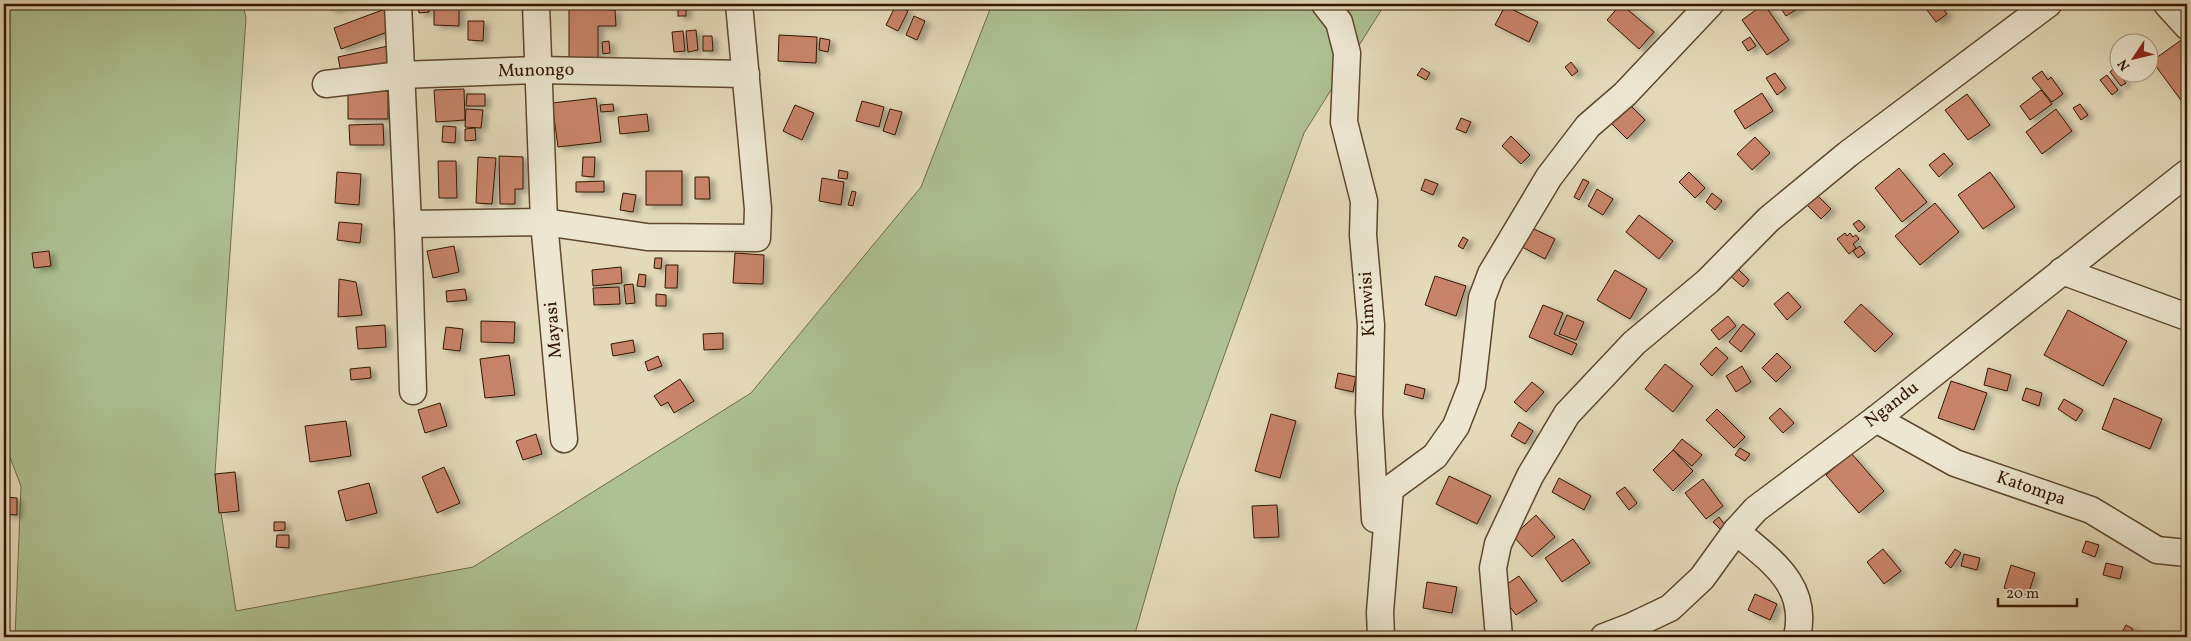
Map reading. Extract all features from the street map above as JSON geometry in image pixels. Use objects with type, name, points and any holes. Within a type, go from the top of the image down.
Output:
[{"type":"street","points":[[398,4],[413,391]]},
{"type":"street","name":"Mayasi","points":[[536,4],[544,222],[564,439]]},
{"type":"street","points":[[408,224],[544,222],[647,238],[757,238],[758,209],[738,4]]},
{"type":"street","name":"Kimwisi","points":[[1325,4],[1339,22],[1347,54],[1344,122],[1364,201],[1363,235],[1371,325],[1369,414],[1380,612]]},
{"type":"street","points":[[1380,637],[1380,612],[1390,489],[1435,456],[1456,426],[1472,385],[1482,298],[1491,274],[1549,177],[1588,126],[1625,94],[1710,4]]},
{"type":"street","points":[[1499,637],[1494,568],[1498,544],[1530,476],[1567,414],[1634,343],[1708,281],[1769,219],[1848,154],[2048,4]]},
{"type":"street","points":[[2167,4],[2187,26]]},
{"type":"street","name":"Munongo","points":[[326,84],[401,75],[538,70],[746,74]]},
{"type":"street","name":"Ngandu","points":[[1604,637],[1630,628],[1670,608],[1702,578],[1736,531],[1756,509],[1876,419],[2187,173]]},
{"type":"street","points":[[2062,271],[2187,317]]},
{"type":"street","name":"Katompa","points":[[1876,419],[1955,463],[2091,510],[2157,550],[2187,553]]},
{"type":"street","points":[[1736,531],[1780,570],[1795,592],[1801,620],[1797,637]]},
{"type":"green space","points":[[4,4],[243,4],[246,18],[215,473],[236,611],[473,567],[751,393],[921,187],[992,4],[1385,4],[1304,133],[1177,487],[1134,637],[15,637],[21,486],[4,442]]},
{"type":"building","points":[[329,4],[357,4],[331,10]]},
{"type":"building","points":[[418,4],[428,4],[429,12],[419,13]]},
{"type":"building","points":[[434,4],[459,4],[459,26],[434,25]]},
{"type":"building","points":[[678,4],[686,4],[686,16],[678,16]]},
{"type":"building","points":[[1621,4],[1654,32],[1639,49],[1607,20]]},
{"type":"building","points":[[1764,4],[1789,40],[1767,55],[1742,20]]},
{"type":"building","points":[[1778,4],[1801,4],[1802,6],[1786,16]]},
{"type":"building","points":[[1935,4],[1939,4],[1947,14],[1936,22],[1927,10]]},
{"type":"building","points":[[896,5],[908,11],[898,31],[886,25]]},
{"type":"building","points":[[1505,6],[1538,22],[1529,42],[1495,25]]},
{"type":"building","points":[[569,8],[615,10],[616,26],[598,26],[598,59],[569,59]]},
{"type":"building","points":[[385,9],[393,30],[341,49],[334,28]]},
{"type":"building","points":[[914,16],[925,21],[917,40],[906,35]]},
{"type":"building","points":[[468,21],[484,21],[483,41],[468,40]]},
{"type":"building","points":[[696,30],[698,50],[688,52],[686,31]]},
{"type":"building","points":[[683,31],[685,51],[674,52],[672,32]]},
{"type":"building","points":[[779,35],[817,37],[816,63],[778,61]]},
{"type":"building","points":[[703,36],[712,36],[713,51],[703,51]]},
{"type":"building","points":[[1750,37],[1756,46],[1748,51],[1742,42]]},
{"type":"building","points":[[820,38],[830,40],[828,52],[819,50]]},
{"type":"building","points":[[2184,38],[2187,43],[2187,100],[2183,103],[2158,69],[2158,57]]},
{"type":"building","points":[[609,41],[610,53],[603,54],[602,42]]},
{"type":"building","points":[[388,46],[392,66],[342,77],[338,57]]},
{"type":"building","points":[[1571,62],[1578,71],[1572,76],[1565,67]]},
{"type":"building","points":[[1422,68],[1430,73],[1426,80],[1417,75]]},
{"type":"building","points":[[2042,71],[2048,80],[2051,77],[2063,94],[2052,102],[2032,78]]},
{"type":"building","points":[[1775,73],[1786,88],[1777,95],[1766,78]]},
{"type":"building","points":[[2107,75],[2108,82],[2112,82],[2118,90],[2112,95],[2100,80]]},
{"type":"building","points":[[2118,82],[2126,83],[2121,86]]},
{"type":"building","points":[[464,89],[465,120],[436,122],[434,90]]},
{"type":"building","points":[[2041,90],[2052,104],[2030,120],[2020,106]]},
{"type":"building","points":[[348,91],[388,91],[388,119],[348,119]]},
{"type":"building","points":[[1762,93],[1773,111],[1745,129],[1734,111]]},
{"type":"building","points":[[467,94],[485,94],[485,106],[466,106]]},
{"type":"building","points":[[1967,94],[1990,125],[1968,140],[1945,110]]},
{"type":"building","points":[[1622,97],[1645,120],[1627,139],[1603,115]]},
{"type":"building","points":[[596,98],[601,142],[558,147],[552,103]]},
{"type":"building","points":[[862,101],[884,107],[879,127],[856,121]]},
{"type":"building","points":[[613,104],[614,111],[601,112],[600,105]]},
{"type":"building","points":[[2080,104],[2088,115],[2081,120],[2073,108]]},
{"type":"building","points":[[795,105],[814,113],[802,140],[783,131]]},
{"type":"building","points":[[466,109],[483,110],[481,128],[465,127]]},
{"type":"building","points":[[890,109],[902,112],[895,135],[883,131]]},
{"type":"building","points":[[2056,109],[2072,131],[2042,154],[2026,132]]},
{"type":"building","points":[[647,114],[649,131],[620,134],[618,117]]},
{"type":"building","points":[[1461,118],[1471,122],[1466,133],[1456,129]]},
{"type":"building","points":[[383,124],[384,145],[350,145],[349,125]]},
{"type":"building","points":[[443,126],[456,127],[455,143],[442,142]]},
{"type":"building","points":[[475,128],[476,140],[465,141],[465,129]]},
{"type":"building","points":[[1511,136],[1530,155],[1521,164],[1502,146]]},
{"type":"building","points":[[1755,137],[1770,153],[1752,170],[1737,154]]},
{"type":"building","points":[[1944,153],[1953,164],[1939,177],[1929,165]]},
{"type":"building","points":[[499,156],[523,157],[523,189],[515,189],[515,204],[500,204]]},
{"type":"building","points":[[478,157],[496,158],[492,204],[476,203]]},
{"type":"building","points":[[583,157],[595,157],[594,177],[582,176]]},
{"type":"building","points":[[438,161],[456,161],[457,198],[439,198]]},
{"type":"building","points":[[1899,168],[1927,202],[1902,222],[1875,188]]},
{"type":"building","points":[[839,170],[848,172],[847,179],[838,178]]},
{"type":"building","points":[[646,171],[682,171],[682,205],[646,205]]},
{"type":"building","points":[[337,172],[361,174],[359,205],[335,203]]},
{"type":"building","points":[[1689,172],[1705,188],[1695,198],[1679,182]]},
{"type":"building","points":[[1990,172],[2015,207],[1983,229],[1958,195]]},
{"type":"building","points":[[695,177],[709,177],[710,199],[695,199]]},
{"type":"building","points":[[822,178],[844,182],[841,205],[819,201]]},
{"type":"building","points":[[1425,179],[1438,184],[1433,195],[1421,190]]},
{"type":"building","points":[[1583,179],[1589,182],[1579,200],[1574,197]]},
{"type":"building","points":[[604,181],[604,192],[576,192],[576,182]]},
{"type":"building","points":[[1597,189],[1613,199],[1603,215],[1588,206]]},
{"type":"building","points":[[852,191],[856,192],[853,206],[848,205]]},
{"type":"building","points":[[623,193],[636,195],[633,212],[620,210]]},
{"type":"building","points":[[1712,193],[1722,201],[1715,210],[1706,202]]},
{"type":"building","points":[[1817,195],[1831,209],[1821,219],[1807,205]]},
{"type":"building","points":[[1935,203],[1959,232],[1920,265],[1895,236]]},
{"type":"building","points":[[1639,215],[1673,241],[1659,259],[1626,232]]},
{"type":"building","points":[[1859,220],[1865,227],[1859,232],[1853,224]]},
{"type":"building","points":[[339,222],[362,224],[360,243],[337,240]]},
{"type":"building","points":[[1532,228],[1555,239],[1545,259],[1522,247]]},
{"type":"building","points":[[1845,233],[1847,236],[1850,233],[1853,237],[1856,235],[1859,239],[1853,244],[1856,248],[1849,254],[1837,239]]},
{"type":"building","points":[[1463,237],[1468,240],[1463,249],[1458,246]]},
{"type":"building","points":[[454,246],[459,272],[433,278],[427,251]]},
{"type":"building","points":[[1860,246],[1865,253],[1858,258],[1853,251]]},
{"type":"building","points":[[49,251],[51,266],[34,268],[32,253]]},
{"type":"building","points":[[735,253],[764,255],[763,284],[733,283]]},
{"type":"building","points":[[655,258],[662,258],[661,269],[654,268]]},
{"type":"building","points":[[666,265],[678,265],[677,288],[665,288]]},
{"type":"building","points":[[1734,265],[1749,280],[1743,287],[1727,273]]},
{"type":"building","points":[[621,267],[622,283],[593,286],[592,270]]},
{"type":"building","points":[[1615,270],[1647,289],[1630,319],[1597,300]]},
{"type":"building","points":[[639,274],[646,275],[645,287],[637,286]]},
{"type":"building","points":[[1435,276],[1466,286],[1456,316],[1425,305]]},
{"type":"building","points":[[339,279],[356,282],[362,315],[338,317]]},
{"type":"building","points":[[633,284],[635,303],[626,304],[624,285]]},
{"type":"building","points":[[619,287],[620,304],[594,305],[593,288]]},
{"type":"building","points":[[465,289],[467,300],[447,302],[446,291]]},
{"type":"building","points":[[1788,292],[1801,307],[1787,320],[1774,304]]},
{"type":"building","points":[[656,294],[666,295],[666,306],[656,306]]},
{"type":"building","points":[[1861,304],[1893,334],[1875,352],[1844,322]]},
{"type":"building","points":[[1543,305],[1563,313],[1554,334],[1577,344],[1572,355],[1529,337]]},
{"type":"building","points":[[2068,310],[2127,341],[2103,386],[2044,355]]},
{"type":"building","points":[[1567,315],[1584,322],[1576,340],[1559,334]]},
{"type":"building","points":[[1728,316],[1736,326],[1719,340],[1711,330]]},
{"type":"building","points":[[481,321],[515,322],[514,343],[481,342]]},
{"type":"building","points":[[1743,324],[1755,334],[1741,352],[1729,342]]},
{"type":"building","points":[[385,325],[386,347],[358,349],[356,327]]},
{"type":"building","points":[[446,327],[463,329],[460,351],[443,349]]},
{"type":"building","points":[[723,333],[723,349],[704,350],[703,334]]},
{"type":"building","points":[[633,340],[635,352],[613,356],[611,344]]},
{"type":"building","points":[[1716,347],[1728,358],[1712,376],[1700,364]]},
{"type":"building","points":[[1777,353],[1791,367],[1776,382],[1762,368]]},
{"type":"building","points":[[509,355],[515,395],[485,398],[480,359]]},
{"type":"building","points":[[658,356],[662,366],[648,371],[645,362]]},
{"type":"building","points":[[1665,364],[1693,386],[1673,412],[1645,389]]},
{"type":"building","points":[[1742,366],[1751,382],[1736,392],[1726,376]]},
{"type":"building","points":[[370,367],[371,378],[351,380],[350,369]]},
{"type":"building","points":[[1988,368],[2011,375],[2007,391],[1984,385]]},
{"type":"building","points":[[1338,373],[1356,377],[1353,392],[1335,388]]},
{"type":"building","points":[[680,379],[694,401],[674,413],[668,402],[661,406],[654,396]]},
{"type":"building","points":[[1951,381],[1987,393],[1974,430],[1938,418]]},
{"type":"building","points":[[1532,382],[1544,392],[1526,412],[1514,402]]},
{"type":"building","points":[[1406,384],[1425,389],[1423,399],[1404,394]]},
{"type":"building","points":[[2026,388],[2042,393],[2039,406],[2022,400]]},
{"type":"building","points":[[2114,398],[2162,419],[2150,449],[2102,429]]},
{"type":"building","points":[[2064,399],[2083,410],[2076,421],[2058,409]]},
{"type":"building","points":[[440,403],[447,426],[425,433],[418,410]]},
{"type":"building","points":[[1780,408],[1794,423],[1783,433],[1769,418]]},
{"type":"building","points":[[1717,409],[1745,437],[1734,448],[1706,420]]},
{"type":"building","points":[[1271,414],[1296,421],[1280,478],[1255,471]]},
{"type":"building","points":[[346,421],[351,456],[310,462],[305,426]]},
{"type":"building","points":[[1519,422],[1533,431],[1525,444],[1511,436]]},
{"type":"building","points":[[536,434],[542,454],[523,460],[516,441]]},
{"type":"building","points":[[1682,439],[1702,455],[1692,466],[1673,450]]},
{"type":"building","points":[[1740,448],[1750,454],[1745,461],[1735,455]]},
{"type":"building","points":[[1673,450],[1693,471],[1673,491],[1653,470]]},
{"type":"building","points":[[1851,453],[1884,491],[1859,513],[1826,475]]},
{"type":"building","points":[[444,467],[460,503],[437,513],[422,477]]},
{"type":"building","points":[[235,472],[239,511],[219,513],[215,474]]},
{"type":"building","points":[[1449,476],[1491,496],[1477,524],[1436,504]]},
{"type":"building","points":[[1559,478],[1591,496],[1584,510],[1552,492]]},
{"type":"building","points":[[1703,479],[1723,506],[1706,519],[1685,493]]},
{"type":"building","points":[[369,483],[377,513],[346,521],[338,491]]},
{"type":"building","points":[[1625,487],[1637,503],[1629,510],[1616,493]]},
{"type":"building","points":[[4,497],[17,498],[17,515],[4,514]]},
{"type":"building","points":[[1277,505],[1279,537],[1254,538],[1252,506]]},
{"type":"building","points":[[1536,515],[1555,537],[1532,557],[1513,536]]},
{"type":"building","points":[[1719,517],[1725,525],[1720,529],[1713,522]]},
{"type":"building","points":[[274,522],[285,522],[285,530],[274,531]]},
{"type":"building","points":[[277,535],[289,535],[289,548],[276,547]]},
{"type":"building","points":[[1573,539],[1590,563],[1562,582],[1545,558]]},
{"type":"building","points":[[2086,541],[2099,545],[2095,557],[2082,552]]},
{"type":"building","points":[[1883,549],[1901,571],[1884,584],[1867,562]]},
{"type":"building","points":[[1955,549],[1961,553],[1951,568],[1945,563]]},
{"type":"building","points":[[1964,554],[1980,558],[1977,570],[1961,566]]},
{"type":"building","points":[[2106,563],[2123,567],[2120,579],[2103,575]]},
{"type":"building","points":[[2011,565],[2035,573],[2028,595],[2004,588]]},
{"type":"building","points":[[1519,576],[1537,601],[1516,615],[1498,590]]},
{"type":"building","points":[[1427,582],[1457,587],[1452,613],[1423,608]]},
{"type":"building","points":[[1755,594],[1777,604],[1770,620],[1748,610]]},
{"type":"building","points":[[2126,625],[2133,629],[2129,637],[2119,637]]}]
